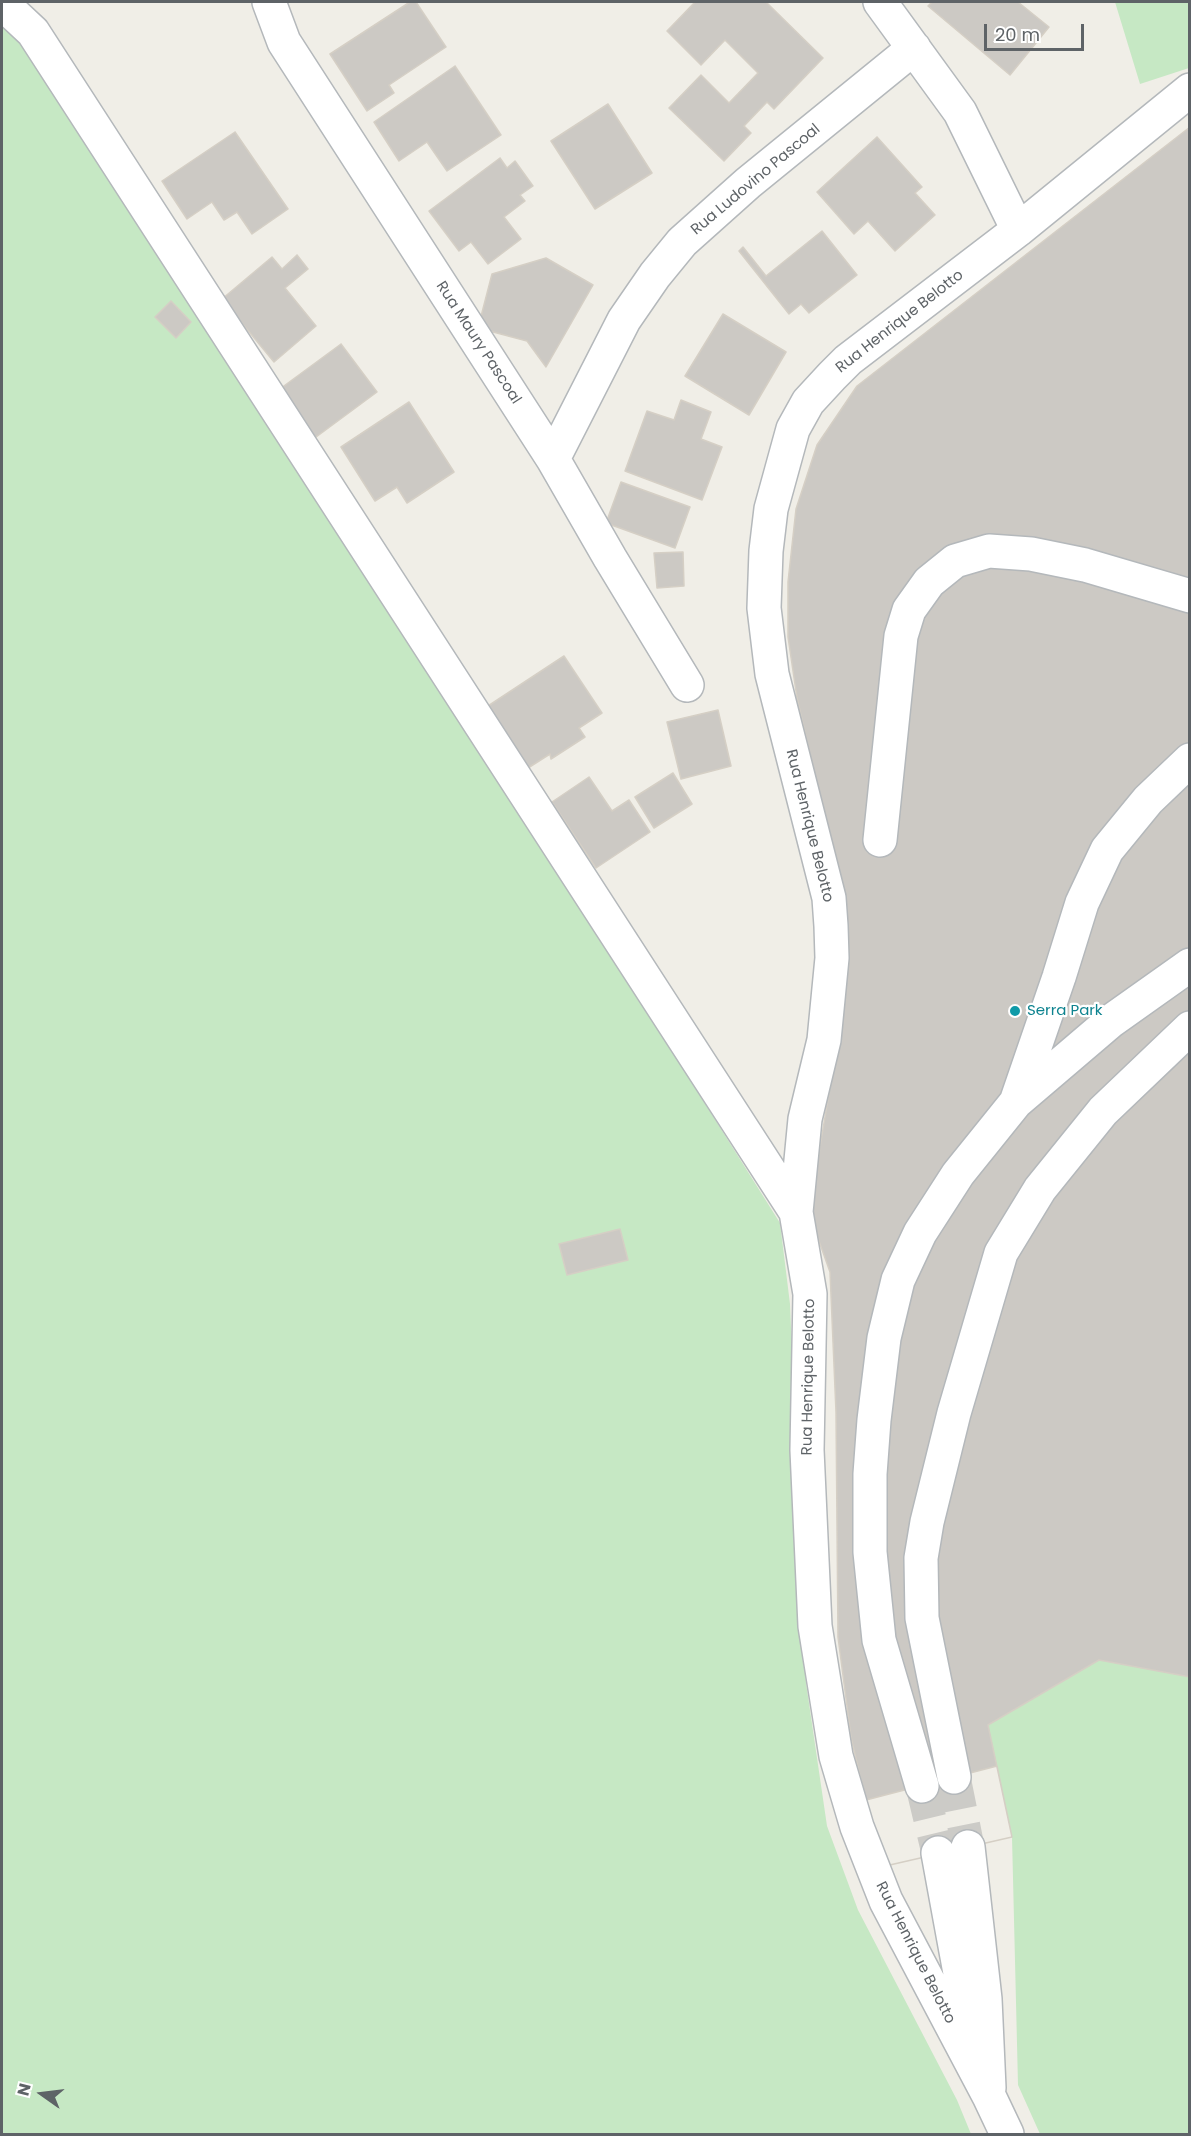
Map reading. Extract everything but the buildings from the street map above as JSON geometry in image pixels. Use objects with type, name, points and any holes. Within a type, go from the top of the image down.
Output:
[{"type":"street","name":"Rua Maury Pascoal","points":[[269,2],[284,42],[553,459],[687,685]]},
{"type":"street","points":[[880,2],[960,112],[1018,230]]},
{"type":"street","points":[[2,3],[33,32],[796,1212]]},
{"type":"street","name":"Rua Ludovino Pascoal","points":[[553,459],[624,321],[655,275],[682,242],[739,191],[914,48]]},
{"type":"street","name":"Rua Henrique Belotto","points":[[1007,2134],[886,1901],[857,1827],[836,1756],[816,1626],[807,1450],[810,1294],[796,1212],[805,1119],[824,1040],[832,958],[831,926],[829,898],[772,674],[764,608],[766,550],[771,508],[793,429],[808,402],[848,360],[1018,230],[1190,90]]},
{"type":"street","points":[[880,840],[901,636],[909,610],[929,582],[946,568],[955,561],[989,551],[1031,554],[1085,565],[1190,596]]},
{"type":"street","points":[[1016,1102],[1082,903],[1107,850],[1148,800],[1190,760]]},
{"type":"street","points":[[922,1786],[879,1640],[870,1552],[870,1474],[874,1420],[884,1338],[898,1280],[920,1233],[958,1174],[1016,1102],[1111,1021],[1190,965]]},
{"type":"street","points":[[954,1777],[922,1618],[921,1558],[927,1522],[954,1413],[1001,1253],[1040,1189],[1103,1112],[1190,1028]]},
{"type":"street","points":[[953,1850],[986,1999],[989,2096]]},
{"type":"green space","points":[[1115,2],[1189,2],[1189,68],[1140,84]]},
{"type":"green space","points":[[2,25],[25,45],[620,968],[780,1223],[790,1304],[806,1683],[827,1826],[858,1910],[957,2100],[971,2134],[2,2134]]},
{"type":"green space","points":[[1189,1057],[1189,2134],[1040,2134],[1018,2085],[1012,1837],[988,1725],[953,1689]]},
{"type":"tunnel","points":[[954,1777],[968,1847]]},
{"type":"tunnel","points":[[922,1786],[938,1853]]},
{"type":"place","name":"Serra Park","points":[[1015,1011]]}]
